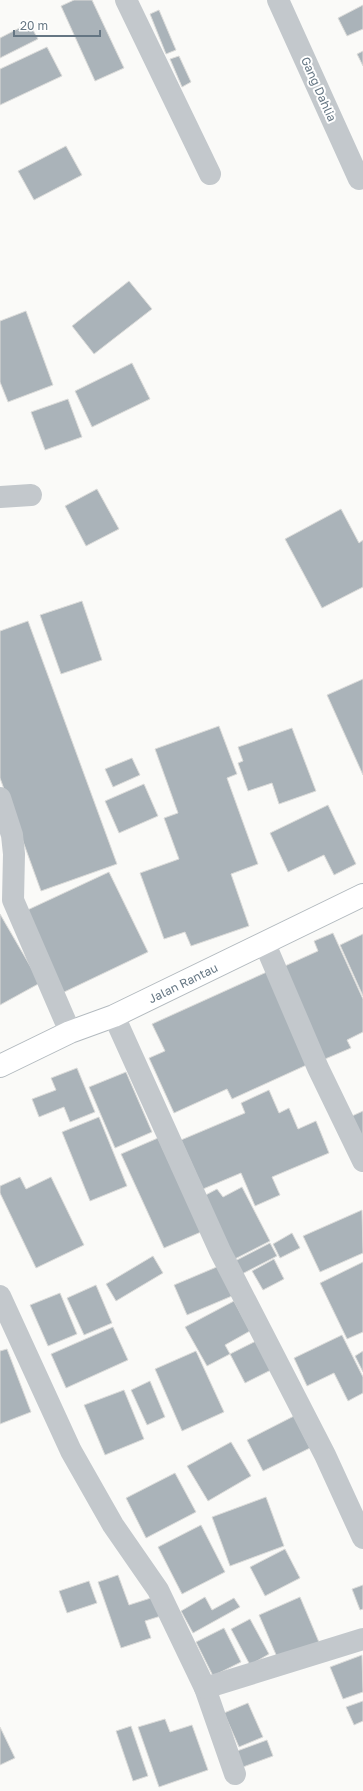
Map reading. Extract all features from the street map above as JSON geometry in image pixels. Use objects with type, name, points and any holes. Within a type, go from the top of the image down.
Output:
[{"type":"main road","name":"Jalan Rantau","points":[[0,1066],[70,1032],[114,1016],[265,944],[363,895]]},
{"type":"street","points":[[126,0],[210,174]]},
{"type":"street","name":"Gang Dahlia","points":[[278,0],[359,179]]},
{"type":"street","points":[[0,496],[31,495]]},
{"type":"street","points":[[0,798],[12,835],[14,862],[13,900],[70,1032]]},
{"type":"street","points":[[265,944],[318,1068],[363,1161]]},
{"type":"street","points":[[114,1016],[220,1251],[325,1455],[363,1538]]},
{"type":"street","points":[[0,1296],[71,1451],[113,1525],[158,1590],[205,1688],[235,1774]]},
{"type":"street","points":[[205,1688],[363,1639]]},
{"type":"building","points":[[74,0],[92,0],[124,68],[95,81],[61,6]]},
{"type":"building","points":[[363,5],[363,29],[347,36],[338,18]]},
{"type":"building","points":[[159,10],[176,50],[166,54],[150,14]]},
{"type":"building","points":[[29,23],[38,39],[0,58],[0,38]]},
{"type":"building","points":[[47,47],[62,76],[0,105],[0,69]]},
{"type":"building","points":[[363,51],[363,66],[357,54]]},
{"type":"building","points":[[179,56],[191,82],[182,87],[170,59]]},
{"type":"building","points":[[66,146],[82,175],[34,200],[18,171]]},
{"type":"building","points":[[129,281],[152,309],[94,354],[72,326]]},
{"type":"building","points":[[26,311],[53,385],[8,402],[0,382],[0,321]]},
{"type":"building","points":[[132,363],[150,399],[92,427],[75,391]]},
{"type":"building","points":[[68,399],[82,437],[45,450],[31,412]]},
{"type":"building","points":[[97,489],[119,529],[86,546],[65,506]]},
{"type":"building","points":[[341,509],[359,543],[363,540],[363,587],[322,608],[285,539]]},
{"type":"building","points":[[82,601],[102,660],[61,674],[40,615]]},
{"type":"building","points":[[28,621],[117,864],[41,891],[0,778],[0,631]]},
{"type":"building","points":[[363,679],[363,775],[327,695]]},
{"type":"building","points":[[219,726],[237,774],[227,778],[258,864],[231,874],[249,926],[191,946],[185,932],[164,939],[140,873],[179,859],[164,818],[178,813],[155,749]]},
{"type":"building","points":[[292,728],[316,791],[279,804],[272,783],[248,791],[238,763],[243,761],[238,747]]},
{"type":"building","points":[[132,758],[140,775],[113,787],[105,769]]},
{"type":"building","points":[[144,784],[158,816],[119,833],[105,801]]},
{"type":"building","points":[[328,805],[356,864],[334,875],[324,855],[288,872],[270,833]]},
{"type":"building","points":[[109,872],[148,952],[60,994],[21,913]]},
{"type":"building","points":[[0,914],[40,983],[0,1005]]},
{"type":"building","points":[[333,933],[363,999],[363,1032],[347,1040],[351,1048],[318,1062],[276,970],[318,951],[314,941]]},
{"type":"building","points":[[363,934],[363,996],[340,945]]},
{"type":"building","points":[[269,971],[311,1063],[232,1099],[227,1089],[174,1113],[149,1058],[165,1051],[152,1024]]},
{"type":"building","points":[[77,1068],[95,1112],[70,1122],[64,1107],[39,1117],[32,1099],[56,1090],[51,1078]]},
{"type":"building","points":[[126,1072],[152,1132],[115,1148],[89,1087]]},
{"type":"building","points":[[269,1090],[279,1113],[289,1108],[298,1129],[316,1121],[329,1153],[272,1177],[280,1195],[255,1206],[241,1173],[203,1189],[181,1140],[245,1113],[241,1103]]},
{"type":"building","points":[[363,1111],[363,1139],[352,1116]]},
{"type":"building","points":[[99,1117],[127,1186],[90,1201],[62,1132]]},
{"type":"building","points":[[158,1138],[201,1232],[164,1248],[121,1154]]},
{"type":"building","points":[[20,1177],[26,1189],[51,1177],[84,1245],[36,1268],[0,1193],[0,1186]]},
{"type":"building","points":[[242,1187],[270,1241],[229,1262],[202,1197],[217,1189],[223,1197]]},
{"type":"building","points":[[362,1210],[363,1253],[320,1272],[303,1236]]},
{"type":"building","points":[[292,1233],[300,1248],[280,1258],[273,1244]]},
{"type":"building","points":[[270,1243],[277,1256],[240,1275],[233,1262]]},
{"type":"building","points":[[153,1256],[163,1273],[116,1301],[106,1284]]},
{"type":"building","points":[[274,1259],[284,1279],[263,1290],[252,1271]]},
{"type":"building","points":[[363,1262],[363,1332],[347,1339],[320,1283]]},
{"type":"building","points":[[219,1266],[232,1296],[187,1315],[174,1285]]},
{"type":"building","points":[[96,1285],[112,1323],[84,1335],[67,1298]]},
{"type":"building","points":[[60,1293],[77,1334],[48,1346],[30,1305]]},
{"type":"building","points":[[234,1301],[250,1331],[225,1345],[230,1354],[207,1366],[185,1327]]},
{"type":"building","points":[[113,1327],[128,1360],[66,1388],[51,1354]]},
{"type":"building","points":[[342,1335],[363,1377],[363,1393],[348,1401],[334,1373],[307,1386],[294,1358]]},
{"type":"building","points":[[256,1341],[271,1370],[245,1383],[230,1354]]},
{"type":"building","points":[[7,1349],[31,1412],[0,1424],[0,1351]]},
{"type":"building","points":[[196,1351],[224,1412],[182,1431],[155,1369]]},
{"type":"building","points":[[363,1351],[363,1372],[355,1356]]},
{"type":"building","points":[[150,1381],[165,1417],[147,1425],[131,1390]]},
{"type":"building","points":[[124,1390],[144,1439],[105,1455],[84,1405]]},
{"type":"building","points":[[294,1416],[310,1448],[263,1471],[247,1440]]},
{"type":"building","points":[[231,1442],[251,1476],[208,1501],[187,1466]]},
{"type":"building","points":[[175,1473],[196,1512],[146,1538],[126,1498]]},
{"type":"building","points":[[266,1497],[284,1546],[230,1566],[212,1517]]},
{"type":"building","points":[[201,1525],[225,1572],[182,1594],[158,1547]]},
{"type":"building","points":[[285,1549],[300,1578],[265,1596],[250,1567]]},
{"type":"building","points":[[118,1575],[129,1605],[157,1596],[164,1615],[145,1621],[151,1638],[121,1648],[98,1582]]},
{"type":"building","points":[[89,1581],[97,1603],[67,1613],[59,1591]]},
{"type":"building","points":[[363,1585],[363,1609],[360,1610],[352,1589]]},
{"type":"building","points":[[205,1597],[212,1610],[234,1598],[240,1607],[193,1633],[181,1611]]},
{"type":"building","points":[[300,1597],[321,1647],[280,1664],[259,1615]]},
{"type":"building","points":[[250,1619],[269,1654],[250,1665],[231,1629]]},
{"type":"building","points":[[224,1628],[241,1662],[213,1676],[196,1642]]},
{"type":"building","points":[[362,1655],[363,1692],[343,1699],[330,1667]]},
{"type":"building","points":[[363,1701],[363,1721],[354,1725],[346,1707]]},
{"type":"building","points":[[248,1703],[263,1737],[239,1747],[224,1713]]},
{"type":"building","points":[[165,1719],[170,1732],[192,1725],[208,1770],[159,1787],[138,1727]]},
{"type":"building","points":[[131,1726],[148,1776],[133,1781],[116,1731]]},
{"type":"building","points":[[0,1727],[15,1758],[0,1765]]},
{"type":"building","points":[[267,1740],[273,1756],[243,1767],[237,1751]]}]
